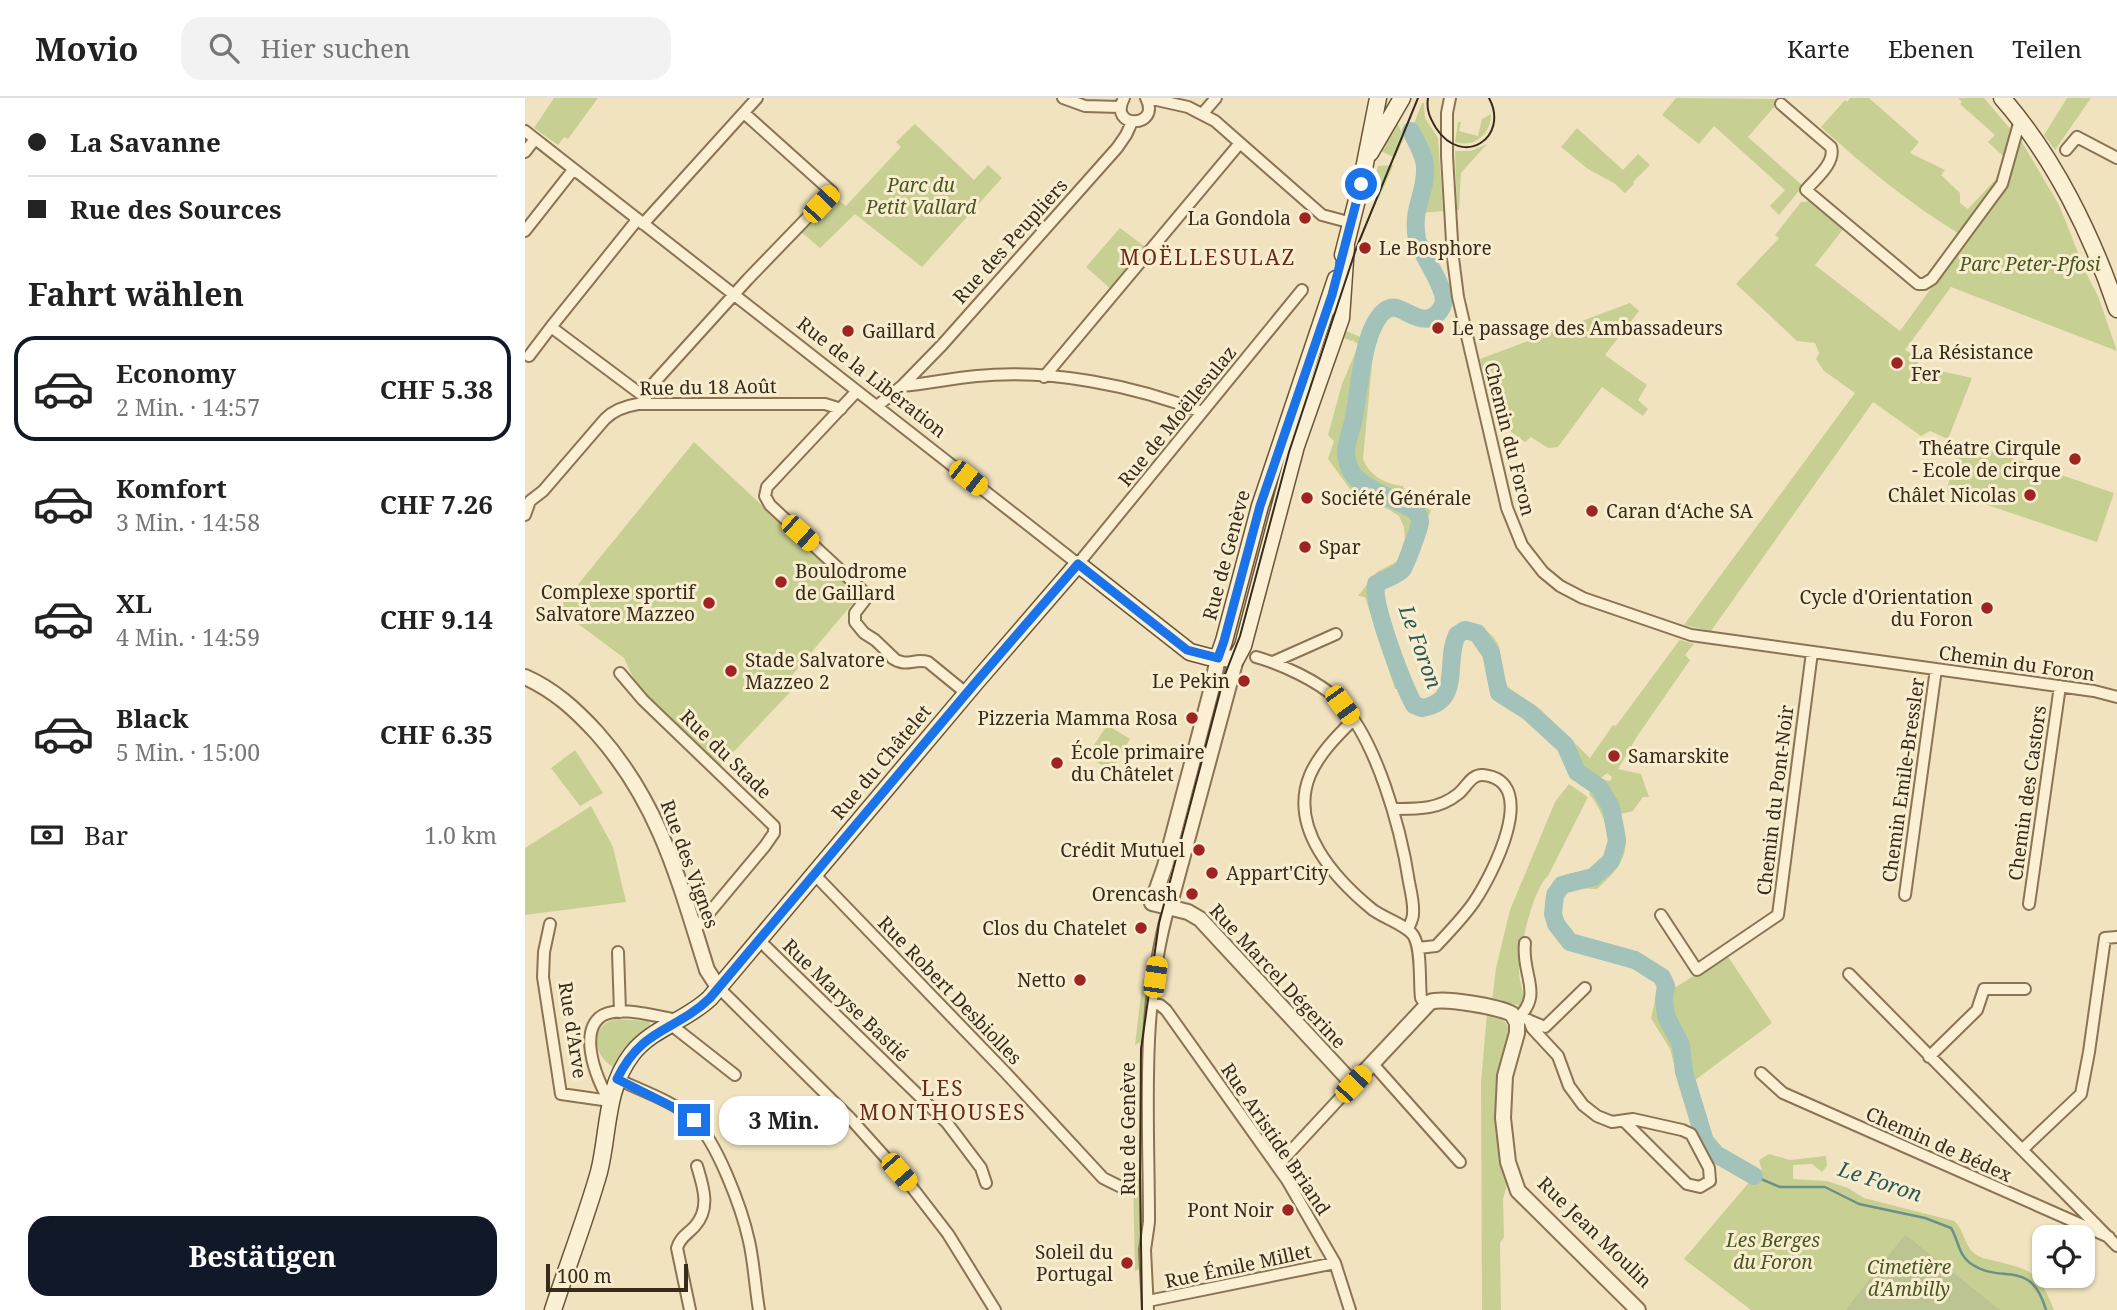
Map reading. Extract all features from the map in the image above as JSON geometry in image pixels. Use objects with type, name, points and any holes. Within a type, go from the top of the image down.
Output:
[{"type":"main road","points":[[2003,98],[2049,162],[2112,278],[2117,309]]},
{"type":"main road","points":[[1377,104],[1385,109],[1398,107]]},
{"type":"main road","name":"Rue de Genève","points":[[1218,658],[1260,506],[1339,282],[1377,104]]},
{"type":"main road","name":"Rue de Genève","points":[[1367,158],[1398,107]]},
{"type":"main road","name":"Rue de Genève","points":[[1236,659],[1242,648],[1296,446],[1341,318],[1339,282]]},
{"type":"main road","name":"Rue de la Libération","points":[[1078,564],[1187,650],[1218,658],[1236,659]]},
{"type":"main road","name":"Rue du Châtelet","points":[[718,987],[1078,564]]},
{"type":"main road","name":"Rue d'Arve","points":[[553,1310],[598,1173],[610,1101],[617,1079],[645,1040],[703,1004],[718,987]]},
{"type":"street","points":[[529,356],[640,222],[757,98]]},
{"type":"street","points":[[1063,98],[1079,105],[1122,102],[1123,116],[1132,122]]},
{"type":"street","points":[[1147,98],[1180,104],[1203,113],[1322,215],[1352,223]]},
{"type":"street","name":"Rue des Peupliers","points":[[877,406],[922,366],[1117,148],[1132,122],[1147,116],[1147,98]]},
{"type":"street","points":[[1203,113],[1216,98]]},
{"type":"street","name":"Chemin du Foron","points":[[1450,98],[1447,113],[1448,193],[1458,297],[1507,508],[1527,552],[1538,567],[1560,586],[1583,598],[1691,635],[2117,697]]},
{"type":"street","name":"Chemin du Foron","points":[[1447,134],[1456,98]]},
{"type":"street","points":[[1781,104],[1831,147],[1833,152],[1831,160],[1806,190],[1918,284],[1932,279],[2002,184],[2020,120]]},
{"type":"street","points":[[551,327],[645,400],[733,295],[832,192],[744,113]]},
{"type":"street","name":"Rue de la Libération","points":[[525,131],[1078,564]]},
{"type":"street","points":[[2066,150],[2077,137],[2117,158]]},
{"type":"street","points":[[525,152],[535,139]]},
{"type":"street","points":[[1044,377],[1240,143]]},
{"type":"street","points":[[525,231],[573,170]]},
{"type":"street","name":"Rue de Moëllesulaz","points":[[1078,564],[1302,290]]},
{"type":"street","points":[[922,366],[937,382]]},
{"type":"street","points":[[902,386],[987,375],[1044,377],[1085,381],[1143,393],[1202,412]]},
{"type":"street","points":[[857,391],[767,488],[765,496],[769,505],[865,593],[865,600],[855,613],[854,619],[865,634],[897,662],[928,662],[966,693]]},
{"type":"street","name":"Rue du 18 Août","points":[[525,515],[528,499],[543,491],[610,414],[645,400],[825,404],[841,409]]},
{"type":"street","points":[[1273,662],[1335,634]]},
{"type":"street","name":"Chemin du Pont-Noir","points":[[1661,915],[1697,970],[1778,915],[1812,652]]},
{"type":"street","points":[[1256,657],[1273,662],[1325,689],[1338,700],[1368,746],[1393,808],[1403,847],[1413,912],[1408,929]]},
{"type":"street","name":"Rue de Genève","points":[[1169,907],[1152,903],[1193,760],[1218,658]]},
{"type":"street","name":"Rue de Genève","points":[[1148,1306],[1145,1250],[1149,1222],[1149,1032],[1158,951],[1236,659]]},
{"type":"street","name":"Chemin Emile-Bressler","points":[[1905,895],[1936,669]]},
{"type":"street","name":"Rue du Stade","points":[[619,673],[643,700],[774,826],[774,833],[765,846],[694,930]]},
{"type":"street","name":"Rue des Vignes","points":[[525,677],[556,694],[585,720],[638,786],[665,842],[707,970],[718,987]]},
{"type":"street","name":"Chemin des Castors","points":[[2029,904],[2060,687]]},
{"type":"street","points":[[1353,720],[1329,746],[1311,774],[1305,798],[1307,826],[1322,856],[1365,903],[1384,917],[1408,929],[1416,940],[1421,998],[1426,1005]]},
{"type":"street","points":[[1393,808],[1424,809],[1440,805],[1480,775],[1498,781],[1511,797],[1507,830],[1485,885],[1464,915],[1432,948],[1417,948]]},
{"type":"street","name":"Rue Robert Desbiolles","points":[[815,875],[1103,1178],[1119,1186]]},
{"type":"street","name":"Rue Marcel Dégerine","points":[[1169,907],[1188,912],[1200,919],[1353,1084]]},
{"type":"street","name":"Rue d'Arve","points":[[550,924],[544,952],[543,977],[561,1094],[610,1101]]},
{"type":"street","name":"Chemin de Bédex","points":[[2023,1149],[2081,1094],[2105,938],[2117,937]]},
{"type":"street","name":"Rue Maryse Bastié","points":[[759,940],[947,1123],[981,1168],[986,1183]]},
{"type":"street","points":[[1523,1020],[1531,999],[1524,960],[1525,943]]},
{"type":"street","points":[[618,952],[620,1012],[674,1022],[735,1075]]},
{"type":"street","name":"Chemin de Bédex","points":[[1849,974],[2113,1242]]},
{"type":"street","points":[[718,987],[850,1118],[905,1179],[948,1234],[995,1310]]},
{"type":"street","points":[[1277,1166],[1426,1005],[1440,1000],[1467,1004],[1507,1012],[1545,1027],[1585,988]]},
{"type":"street","points":[[1929,1057],[1977,1010],[1984,989],[2025,989]]},
{"type":"street","name":"Rue Aristide Briand","points":[[1151,1003],[1166,1010],[1287,1180],[1335,1263],[1350,1310]]},
{"type":"street","name":"Rue d'Arve","points":[[610,1101],[599,1081],[590,1036],[593,1026],[602,1016],[620,1012]]},
{"type":"street","points":[[1523,1020],[1558,1056],[1569,1086],[1579,1101],[1602,1119],[1612,1122],[1633,1119],[1691,1134],[1709,1168],[1709,1183],[1700,1187],[1689,1185],[1624,1121]]},
{"type":"street","name":"Rue Jean Moulin","points":[[1523,1020],[1505,1076],[1503,1111],[1508,1161],[1515,1183],[1521,1196],[1637,1310]]},
{"type":"street","points":[[1372,1063],[1460,1162]]},
{"type":"street","name":"Chemin de Bédex","points":[[1761,1073],[1783,1093],[2113,1242]]},
{"type":"street","points":[[617,1079],[687,1114],[710,1141],[723,1167],[746,1230],[759,1310]]},
{"type":"street","points":[[690,1310],[677,1248],[680,1240],[697,1224],[704,1208],[705,1193],[697,1166]]},
{"type":"street","name":"Rue Jean Moulin","points":[[1515,1183],[1647,1310]]},
{"type":"street","name":"Rue Émile Millet","points":[[1148,1306],[1335,1263]]},
{"type":"green space","points":[[554,98],[598,98],[568,139],[564,137],[558,145],[534,128]]},
{"type":"green space","points":[[1676,98],[1781,99],[1748,137],[1803,186],[1779,215],[1770,206],[1785,190],[1714,126],[1699,144],[1662,115]]},
{"type":"green space","points":[[1850,98],[1869,98],[1919,142],[1910,153],[1945,170],[1941,175],[1960,193],[1960,203],[1968,209],[1996,179],[1999,180],[1961,235],[1888,184],[1821,127],[1845,100],[1847,102]]},
{"type":"green space","points":[[1958,98],[1984,98],[2012,131],[2007,157],[1988,142],[1995,135],[1960,104],[1962,102]]},
{"type":"green space","points":[[2067,98],[2091,98],[2055,150],[2044,135]]},
{"type":"green space","points":[[1422,103],[1425,118],[1438,138],[1443,211],[1421,213],[1428,166],[1413,126]]},
{"type":"green space","points":[[1491,114],[1488,128],[1481,138],[1469,143],[1455,142],[1458,122],[1461,122],[1459,131],[1478,136],[1482,119]]},
{"type":"green space","name":"Parc du Petit Vallard","points":[[915,124],[974,180],[988,165],[1002,178],[922,267],[855,214],[820,248],[800,231],[833,196],[846,206],[901,147],[896,142]]},
{"type":"green space","points":[[1398,124],[1404,138],[1395,158],[1381,151]]},
{"type":"green space","points":[[1577,128],[1623,170],[1638,154],[1650,165],[1625,193],[1614,183],[1588,169],[1561,147]]},
{"type":"green space","name":"Parc Peter-Pfosi","points":[[2020,139],[2059,205],[2098,296],[2117,351],[1951,287],[1905,350],[1918,357],[1918,366],[1972,378],[1948,439],[1930,431],[1921,436],[1873,402],[1711,631],[1684,625],[1855,393],[1824,371],[1816,359],[1819,353],[1815,343],[1797,341],[1736,284],[1779,238],[1775,235],[1801,202],[1812,201],[1844,228],[1815,265],[1900,331],[2001,192]]},
{"type":"green space","points":[[1487,144],[1461,173],[1457,210],[1455,151],[1471,151]]},
{"type":"green space","points":[[1393,165],[1379,198],[1372,192],[1378,166]]},
{"type":"green space","points":[[1120,228],[1148,249],[1113,291],[1086,267]]},
{"type":"green space","points":[[1630,303],[1639,311],[1605,355],[1647,385],[1638,400],[1648,409],[1643,416],[1602,387],[1558,447],[1548,448],[1531,437],[1525,442],[1495,420],[1480,359]]},
{"type":"green space","points":[[1367,330],[1375,332],[1363,459],[1374,474],[1384,481],[1403,486],[1407,499],[1431,510],[1405,576],[1379,589],[1419,697],[1427,700],[1440,690],[1446,647],[1454,629],[1462,624],[1477,625],[1487,631],[1498,644],[1508,687],[1541,710],[1590,758],[1678,642],[1680,640],[1694,644],[1685,655],[1690,660],[1618,769],[1641,774],[1649,797],[1643,797],[1633,811],[1621,814],[1626,838],[1619,864],[1597,889],[1569,891],[1559,902],[1567,925],[1580,942],[1564,930],[1557,915],[1557,898],[1565,887],[1597,879],[1610,868],[1616,857],[1620,832],[1618,818],[1609,794],[1601,785],[1612,777],[1607,773],[1601,778],[1588,771],[1585,775],[1577,766],[1571,747],[1538,715],[1501,690],[1487,640],[1473,628],[1461,628],[1454,636],[1440,699],[1432,705],[1421,705],[1415,700],[1402,671],[1377,590],[1371,594],[1400,689],[1395,689],[1365,597],[1358,596],[1377,572],[1398,561],[1405,538],[1399,516],[1356,497],[1328,459],[1334,441],[1328,435],[1342,384],[1359,344],[1344,338],[1346,331],[1363,338]]},
{"type":"green space","points":[[1962,441],[2114,493],[2097,542],[1946,491]]},
{"type":"green space","name":"Complexe sportif Salvatore Mazzeo","points":[[694,442],[859,596],[788,680],[795,687],[721,765],[645,695],[635,682],[624,658],[558,609]]},
{"type":"green space","points":[[1470,632],[1483,644],[1489,661],[1485,661],[1482,649],[1469,638],[1463,640],[1456,661],[1454,660],[1459,637]]},
{"type":"green space","points":[[1107,725],[1130,739],[1111,771],[1087,756]]},
{"type":"green space","points":[[575,750],[603,793],[580,806],[551,768]]},
{"type":"green space","points":[[1569,784],[1588,797],[1532,906],[1520,961],[1519,974],[1524,1006],[1492,1001],[1496,968],[1510,910],[1555,802]]},
{"type":"green space","points":[[1594,786],[1610,816],[1613,829],[1611,852],[1598,870],[1587,875],[1569,877],[1554,887],[1552,886],[1561,877],[1596,867],[1608,852],[1609,842],[1604,820],[1589,794]]},
{"type":"green space","points":[[591,806],[613,847],[626,902],[525,915],[525,848]]},
{"type":"green space","points":[[1584,944],[1622,951],[1646,959],[1667,975],[1676,987],[1727,955],[1772,1023],[1691,1081],[1685,1044],[1670,1019],[1667,1006],[1669,988],[1664,975],[1652,964],[1638,958]]},
{"type":"green space","points":[[1143,979],[1150,980],[1143,1041],[1135,1045]]},
{"type":"green space","points":[[1659,983],[1661,1019],[1673,1035],[1678,1049],[1680,1073],[1709,1154],[1703,1151],[1697,1130],[1692,1129],[1670,1049],[1651,1018]]},
{"type":"green space","points":[[1487,1014],[1506,1023],[1509,1031],[1508,1181],[1503,1199],[1504,1237],[1500,1243],[1501,1310],[1482,1310],[1481,1082]]},
{"type":"green space","points":[[614,1019],[649,1021],[650,1025],[629,1044],[613,1067],[601,1056],[597,1035],[606,1023]]},
{"type":"green space","name":"Les Berges du Foron","points":[[1769,1154],[1790,1160],[1826,1156],[1827,1166],[1822,1172],[1812,1164],[1793,1165],[1793,1179],[1827,1181],[1848,1188],[1864,1198],[1954,1221],[1976,1255],[2019,1267],[2032,1274],[2032,1288],[2044,1288],[2054,1310],[2001,1310],[1905,1234],[1845,1310],[1751,1310],[1684,1259],[1751,1180],[1754,1168],[1762,1171],[1759,1160]]},
{"type":"green space","points":[[1133,1178],[1144,1179],[1145,1223],[1142,1268],[1135,1271]]},
{"type":"green space","name":"Cimetière d'Ambilly","points":[[1905,1234],[2001,1310],[1845,1310]]},
{"type":"waterway","name":"Le Foron","points":[[1411,131],[1425,166],[1416,218],[1417,239],[1439,283],[1444,300],[1436,315],[1429,318],[1390,308],[1373,327],[1363,359],[1346,453],[1350,469],[1357,479],[1416,511],[1420,518],[1418,531],[1402,570],[1376,584],[1378,607],[1388,640],[1409,695],[1414,705],[1422,708],[1435,704],[1443,698],[1448,689],[1453,646],[1457,635],[1465,630],[1477,633],[1491,653],[1499,693],[1529,712],[1565,745],[1577,772],[1599,787],[1611,807],[1617,841],[1611,861],[1593,877],[1562,885],[1555,895],[1553,914],[1556,924],[1570,942],[1635,960],[1662,977],[1666,986],[1666,1016],[1681,1045],[1684,1072],[1705,1141],[1716,1154],[1754,1176]]},
{"type":"waterway","name":"Le Foron","points":[[1754,1176],[1780,1187],[1825,1187],[1859,1204],[1925,1218],[1951,1228],[1968,1261],[1984,1270],[2024,1278],[2040,1294],[2046,1310]]},
{"type":"tram line","points":[[1142,1310],[1141,1049],[1159,923],[1224,677],[1240,636],[1289,452],[1356,249],[1418,98]]},
{"type":"tram line","points":[[1428,98],[1429,114],[1436,128],[1447,140],[1459,146],[1470,147],[1481,143],[1489,135],[1493,125],[1494,112],[1489,98]]},
{"type":"place","name":"La Gondola","points":[[1305,218]]},
{"type":"place","name":"Le Bosphore","points":[[1365,248]]},
{"type":"place","name":"Le passage des Ambassadeurs","points":[[1438,328]]},
{"type":"place","name":"Gaillard","points":[[848,331]]},
{"type":"place","name":"La Résistance Fer","points":[[1897,363]]},
{"type":"place","name":"Théatre Cirqule - Ecole de cirque","points":[[2075,459]]},
{"type":"place","name":"Châlet Nicolas","points":[[2030,495]]},
{"type":"place","name":"Société Générale","points":[[1307,498]]},
{"type":"place","name":"Caran d‘Ache SA","points":[[1592,511]]},
{"type":"place","name":"Spar","points":[[1305,547]]},
{"type":"place","name":"Boulodrome de Gaillard","points":[[781,582]]},
{"type":"place","name":"Complexe sportif Salvatore Mazzeo","points":[[709,603]]},
{"type":"place","name":"Cycle d'Orientation du Foron","points":[[1987,608]]},
{"type":"place","name":"Stade Salvatore Mazzeo 2","points":[[731,671]]},
{"type":"place","name":"Le Pekin","points":[[1244,681]]},
{"type":"place","name":"Pizzeria Mamma Rosa","points":[[1192,718]]},
{"type":"place","name":"Samarskite","points":[[1614,756]]},
{"type":"place","name":"École primaire du Châtelet","points":[[1057,763]]},
{"type":"place","name":"Crédit Mutuel","points":[[1199,850]]},
{"type":"place","name":"Appart'City","points":[[1212,873]]},
{"type":"place","name":"Orencash","points":[[1192,894]]},
{"type":"place","name":"Clos du Chatelet","points":[[1141,928]]},
{"type":"place","name":"Netto","points":[[1080,980]]},
{"type":"place","name":"Pont Noir","points":[[1288,1210]]},
{"type":"place","name":"Soleil du Portugal","points":[[1127,1263]]},
{"type":"district","name":"MOËLLESULAZ","points":[[1208,258]]},
{"type":"district","name":"LES MONTHOUSES","points":[[943,1101]]},
{"type":"route","points":[[694,1120],[617,1079],[624,1066],[645,1040],[710,998],[1078,564],[1187,650],[1218,658],[1260,506],[1332,295],[1361,184]]}]
